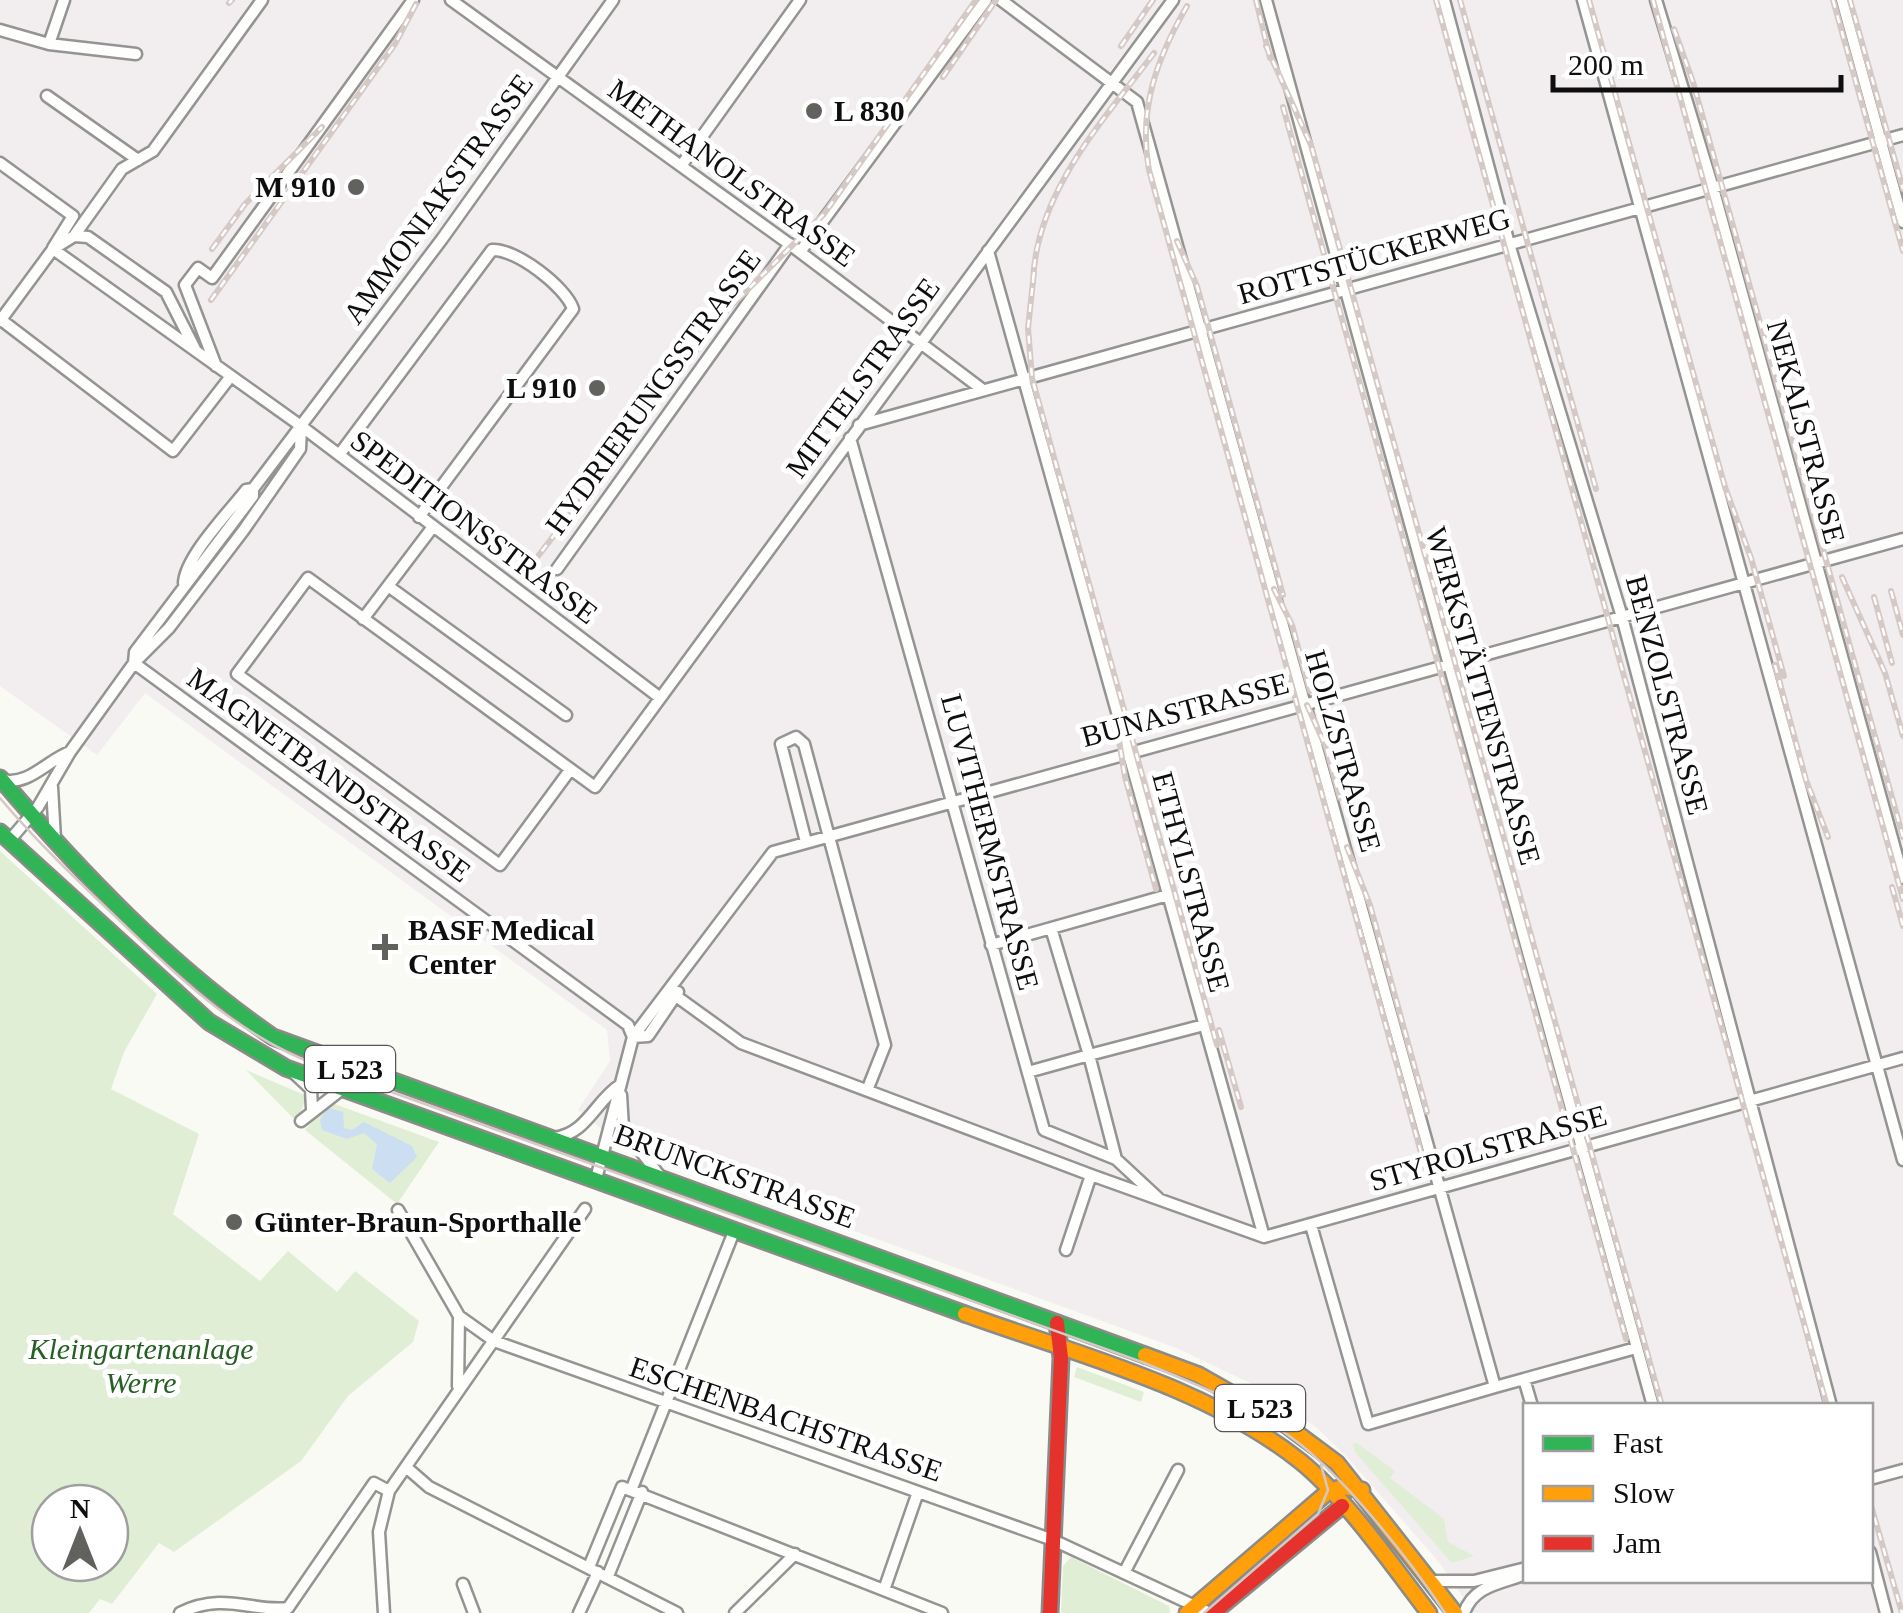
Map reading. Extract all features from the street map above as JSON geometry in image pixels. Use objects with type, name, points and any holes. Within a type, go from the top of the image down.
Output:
[{"type":"main road","name":"BRUNCKSTRASSE","points":[[1,779],[57,845],[212,995],[242,1019],[305,1052],[1140,1351],[1230,1392],[1326,1452],[1363,1490],[1455,1613]]},
{"type":"main road","name":"BRUNCKSTRASSE","points":[[4,836],[209,1022],[286,1068],[1061,1347],[1188,1396],[1256,1429],[1304,1464],[1429,1613]]},
{"type":"main road","points":[[1050,1613],[1061,1347],[1058,1323]]},
{"type":"main road","points":[[1190,1611],[1329,1492],[1343,1487],[1363,1490]]},
{"type":"main road","points":[[1212,1613],[1342,1506]]},
{"type":"street","points":[[49,44],[64,0]]},
{"type":"street","points":[[53,249],[74,236],[122,169],[153,151],[262,0]]},
{"type":"street","points":[[216,366],[185,285],[198,268],[212,278],[413,0]]},
{"type":"street","name":"METHANOLSTRASSE","points":[[450,0],[790,244],[982,390]]},
{"type":"street","name":"AMMONIAKSTRASSE","points":[[134,664],[134,652],[184,582],[185,572],[206,542],[246,490],[253,492],[613,0]]},
{"type":"street","points":[[681,166],[800,0]]},
{"type":"street","name":"HYDRIERUNGSSTRASSE","points":[[800,252],[986,0]]},
{"type":"street","name":"HOLZSTRASSE","points":[[1001,0],[1137,102],[1494,1387]]},
{"type":"street","name":"MITTELSTRASSE","points":[[570,770],[594,787],[1173,0]]},
{"type":"street","name":"WERKSTÄTTENSTRASSE","points":[[1266,0],[1652,1403]]},
{"type":"street","name":"BENZOLSTRASSE","points":[[1444,0],[1510,244],[1622,617],[1830,1403]]},
{"type":"street","points":[[1583,0],[1903,1160]]},
{"type":"street","name":"NEKALSTRASSE","points":[[1656,0],[1713,188],[1903,878]]},
{"type":"street","points":[[1842,0],[1903,222]]},
{"type":"street","points":[[0,30],[49,44],[136,54]]},
{"type":"street","points":[[48,96],[138,160]]},
{"type":"street","name":"ROTTSTÜCKERWEG","points":[[859,425],[1903,135]]},
{"type":"street","points":[[0,163],[72,216],[53,249],[0,320],[173,451],[232,376]]},
{"type":"street","points":[[74,236],[88,236],[166,292],[196,351]]},
{"type":"street","name":"HYDRIERUNGSSTRASSE","points":[[557,569],[790,244]]},
{"type":"street","name":"SPEDITIONSSTRASSE","points":[[53,249],[301,426],[659,697]]},
{"type":"street","points":[[339,456],[492,250],[508,252],[565,294],[572,309],[419,517]]},
{"type":"street","name":"ETHYLSTRASSE","points":[[988,251],[1264,1237]]},
{"type":"street","name":"AMMONIAKSTRASSE","points":[[4,836],[32,816],[70,752],[134,664],[144,658],[196,592],[268,493],[300,448],[301,426]]},
{"type":"street","name":"LUVITHERMSTRASSE","points":[[850,438],[1044,1130],[1116,1159],[1158,1198]]},
{"type":"street","points":[[253,492],[268,493]]},
{"type":"street","points":[[363,619],[432,528]]},
{"type":"street","name":"BUNASTRASSE","points":[[828,836],[1903,539]]},
{"type":"street","points":[[308,578],[363,619],[570,770],[500,865],[236,674],[308,578]]},
{"type":"street","points":[[184,582],[196,592]]},
{"type":"street","points":[[388,586],[566,715]]},
{"type":"street","name":"MAGNETBANDSTRASSE","points":[[134,664],[628,1025],[633,1037]]},
{"type":"street","points":[[806,842],[780,744],[796,737],[804,744],[885,1046],[868,1088]]},
{"type":"street","name":"AMMONIAKSTRASSE","points":[[1,779],[24,780],[49,760],[70,752]]},
{"type":"street","points":[[52,783],[51,822],[57,845]]},
{"type":"street","points":[[596,1179],[633,1037],[673,994],[680,976],[773,852],[828,836]]},
{"type":"street","points":[[990,945],[1168,895]]},
{"type":"street","points":[[1051,928],[1116,1159]]},
{"type":"street","points":[[673,994],[741,1043],[1264,1237]]},
{"type":"street","points":[[1028,1072],[1204,1025]]},
{"type":"street","name":"STYROLSTRASSE","points":[[1264,1237],[1903,1058]]},
{"type":"street","points":[[286,1068],[311,1089],[312,1109]]},
{"type":"street","points":[[552,1138],[566,1136],[587,1122],[621,1084]]},
{"type":"street","points":[[621,1084],[622,1128],[664,1180]]},
{"type":"street","points":[[302,1121],[312,1109],[343,1088]]},
{"type":"street","points":[[1066,1250],[1091,1175]]},
{"type":"street","name":"ESCHENBACHSTRASSE","points":[[398,1210],[459,1316],[494,1340],[1053,1540],[1190,1611],[1212,1613]]},
{"type":"street","points":[[384,1613],[379,1532],[389,1491],[584,1210]]},
{"type":"street","points":[[1311,1224],[1368,1424],[1636,1348]]},
{"type":"street","points":[[579,1613],[735,1229]]},
{"type":"street","points":[[458,1387],[459,1316]]},
{"type":"street","points":[[1524,1378],[1531,1403]]},
{"type":"street","points":[[406,1467],[429,1487],[677,1613]]},
{"type":"street","points":[[1124,1574],[1178,1470]]},
{"type":"street","points":[[1873,1478],[1903,1470]]},
{"type":"street","points":[[180,1613],[220,1602],[268,1612],[288,1608],[374,1483],[389,1491]]},
{"type":"street","points":[[632,1489],[942,1613]]},
{"type":"street","points":[[598,1572],[632,1489]]},
{"type":"street","points":[[884,1590],[918,1492]]},
{"type":"street","points":[[735,1613],[795,1554]]},
{"type":"street","points":[[1873,1563],[1886,1613]]},
{"type":"street","points":[[1432,1581],[1474,1581],[1523,1572]]},
{"type":"street","points":[[1464,1613],[1471,1596],[1480,1589],[1523,1572]]},
{"type":"street","points":[[463,1584],[474,1613]]},
{"type":"shaded area","points":[[0,0],[1903,0],[1903,1613],[1474,1613],[1438,1561],[1346,1456],[1317,1428],[1256,1386],[1179,1349],[624,1147],[578,1110],[610,1061],[607,1030],[145,693],[97,755],[0,686]]},
{"type":"green space","name":"Kleingartenanlage Werre","points":[[0,851],[157,994],[124,1052],[111,1089],[199,1134],[173,1214],[260,1281],[288,1251],[337,1292],[355,1271],[419,1321],[413,1342],[348,1396],[301,1461],[174,1552],[159,1543],[130,1581],[130,1483],[30,1483],[30,1583],[128,1583],[112,1604],[100,1599],[89,1613],[0,1613]]},
{"type":"green space","points":[[246,1070],[307,1096],[297,1122]]},
{"type":"green space","points":[[329,1102],[439,1142],[397,1204],[305,1130]]},
{"type":"green space","points":[[457,1134],[1055,1354],[454,1139]]},
{"type":"green space","points":[[1077,1367],[1144,1392],[1141,1402],[1074,1377]]},
{"type":"green space","points":[[1357,1443],[1395,1471],[1390,1478],[1444,1519],[1448,1542],[1474,1556],[1452,1563],[1355,1452],[1353,1444]]},
{"type":"green space","points":[[1071,1557],[1169,1606],[1170,1613],[1061,1613],[1063,1566]]},
{"type":"water","points":[[328,1108],[343,1112],[344,1128],[352,1130],[364,1122],[412,1146],[417,1157],[390,1183],[372,1169],[377,1144],[364,1133],[347,1139],[322,1130],[320,1120]]},
{"type":"tram line","points":[[0,798],[57,860],[165,964],[237,1023],[264,1039],[322,1067],[1139,1361],[1218,1395],[1292,1438],[1333,1474],[1394,1544],[1445,1613]]},
{"type":"tram line","points":[[1204,1613],[1318,1514],[1328,1490],[1321,1465]]},
{"type":"railway","points":[[229,3],[232,0]]},
{"type":"railway","points":[[532,564],[727,310],[824,214],[976,0]]},
{"type":"railway","points":[[943,77],[996,0]]},
{"type":"railway","points":[[1121,46],[1153,0]]},
{"type":"railway","points":[[1256,0],[1270,58]]},
{"type":"railway","points":[[1436,0],[1826,1403]]},
{"type":"railway","points":[[1460,0],[1596,489]]},
{"type":"railway","points":[[1589,0],[1725,487],[1751,558],[1784,676]]},
{"type":"railway","points":[[1653,0],[1903,899]]},
{"type":"railway","points":[[1833,0],[1903,251]]},
{"type":"railway","points":[[1850,0],[1903,189]]},
{"type":"railway","points":[[211,300],[395,44],[416,4]]},
{"type":"railway","points":[[1187,6],[1159,65],[1148,105],[1149,170],[1425,1167]]},
{"type":"railway","points":[[1674,29],[1693,82],[1903,837]]},
{"type":"railway","points":[[1266,46],[1311,145],[1661,1403]]},
{"type":"railway","points":[[1033,283],[1037,250],[1059,189],[1094,132],[1154,53]]},
{"type":"railway","points":[[1283,107],[1626,1339]]},
{"type":"railway","points":[[212,249],[245,204],[322,127]]},
{"type":"railway","points":[[1177,241],[1197,286],[1283,595]]},
{"type":"railway","points":[[1034,272],[1028,328],[1032,378],[1217,1045]]},
{"type":"railway","points":[[1842,577],[1885,673],[1903,736]]},
{"type":"railway","points":[[1274,589],[1292,625],[1310,691]]},
{"type":"railway","points":[[1891,591],[1903,635]]},
{"type":"railway","points":[[1874,597],[1892,663]]},
{"type":"railway","points":[[1775,665],[1806,780],[1828,837]]},
{"type":"railway","points":[[1307,705],[1326,747],[1340,798]]},
{"type":"railway","points":[[1118,734],[1125,777],[1156,889]]},
{"type":"railway","points":[[1347,847],[1370,905],[1427,1112]]},
{"type":"railway","points":[[1892,887],[1903,926]]},
{"type":"railway","points":[[1219,1030],[1241,1107]]},
{"type":"railway","points":[[1873,1512],[1902,1613]]},
{"type":"traffic: fast","points":[[0,778],[128,916],[198,980],[273,1037],[1145,1355]]},
{"type":"traffic: fast","points":[[0,832],[209,1022],[286,1068],[965,1314]]},
{"type":"traffic: slow","points":[[965,1314],[1182,1392],[1263,1435],[1300,1461],[1334,1493],[1429,1613]]},
{"type":"traffic: slow","points":[[1145,1355],[1199,1375],[1282,1422],[1337,1463],[1455,1613]]},
{"type":"traffic: slow","points":[[1187,1613],[1329,1491],[1343,1487],[1362,1490]]},
{"type":"traffic: jam","points":[[1050,1613],[1061,1358],[1057,1323]]},
{"type":"traffic: jam","points":[[1213,1613],[1342,1506]]},
{"type":"place","name":"L 830","points":[[814,111]]},
{"type":"place","name":"M 910","points":[[356,187]]},
{"type":"place","name":"L 910","points":[[597,388]]},
{"type":"place","name":"BASF Medical Center","points":[[385,947]]},
{"type":"place","name":"Günter-Braun-Sporthalle","points":[[234,1222]]}]
